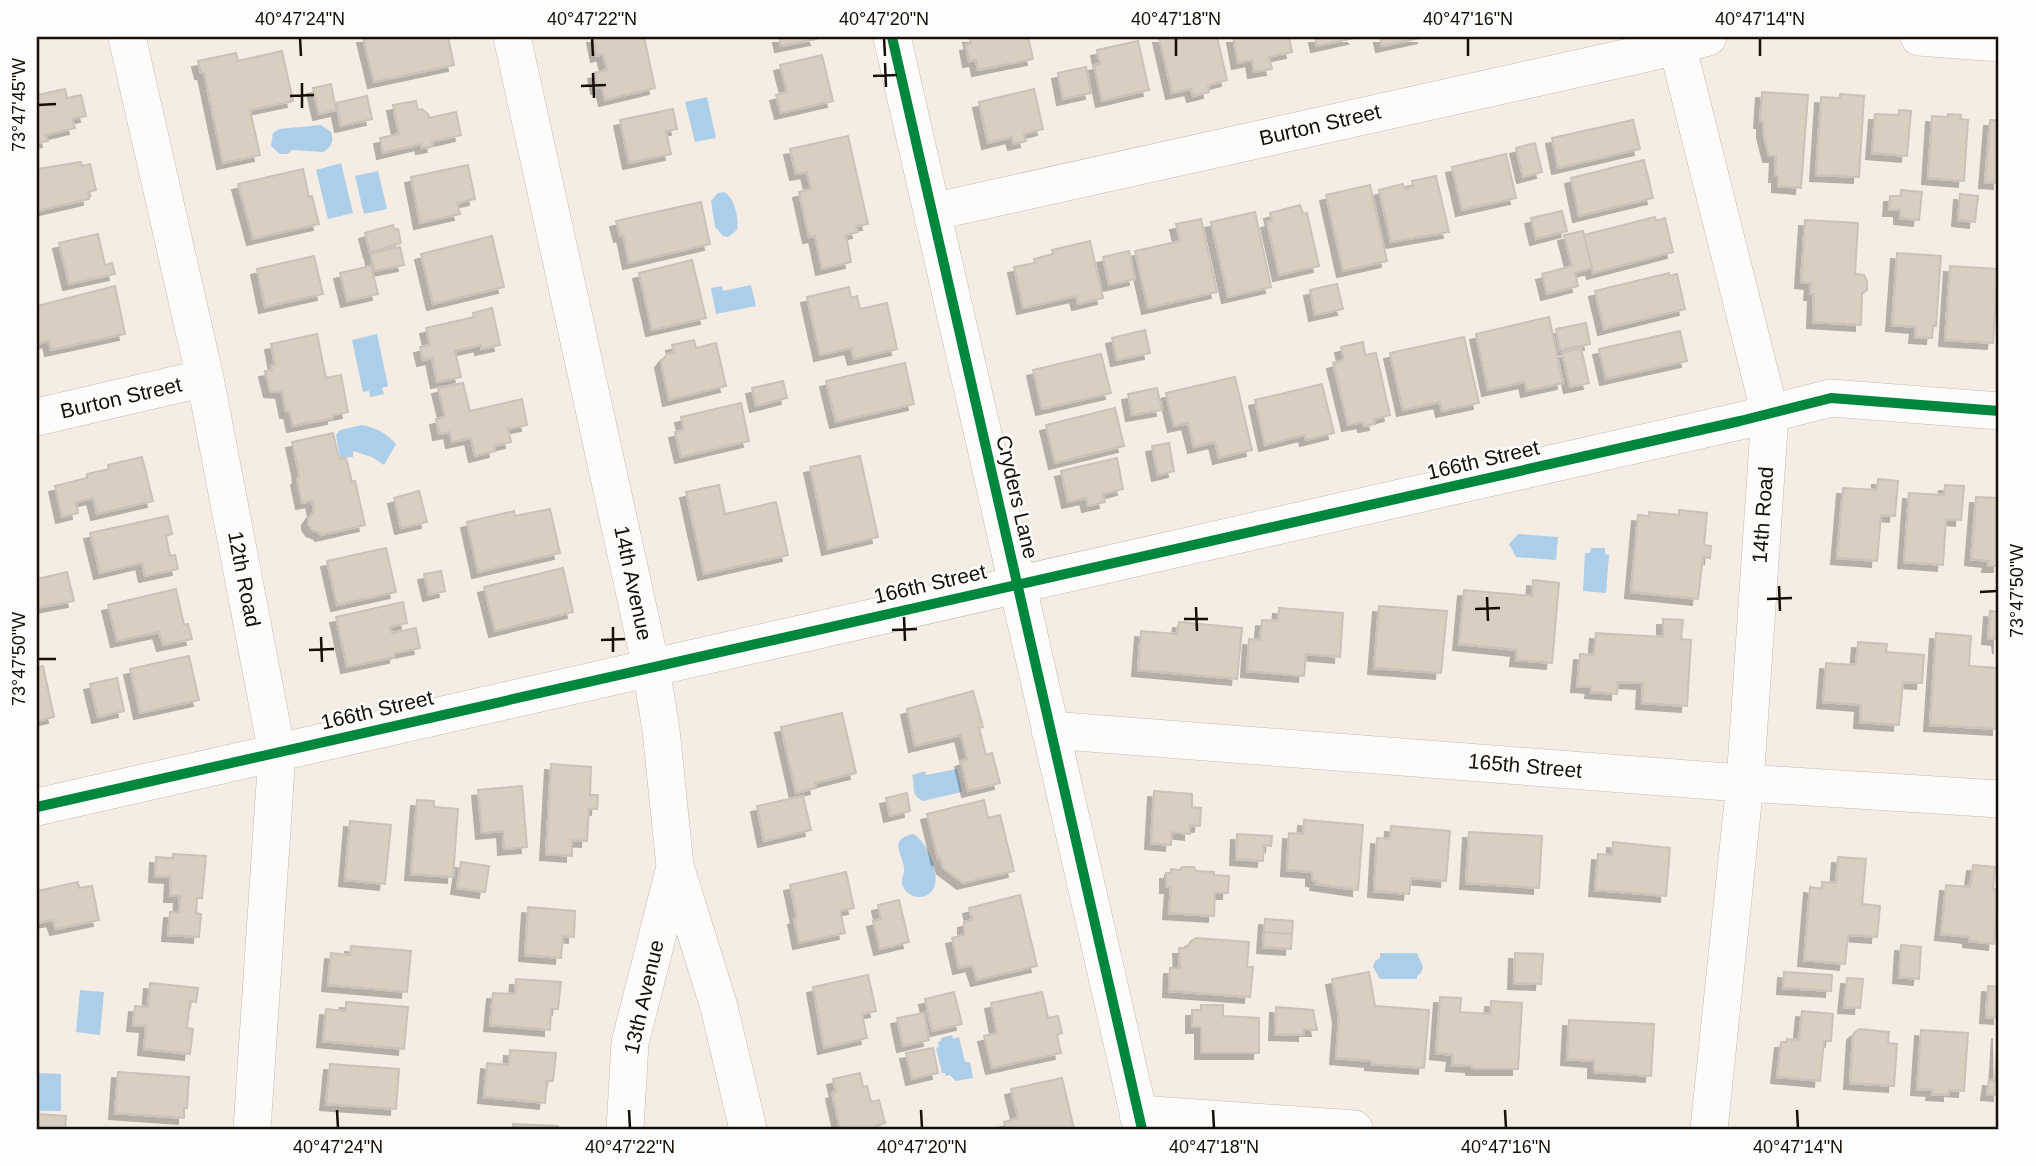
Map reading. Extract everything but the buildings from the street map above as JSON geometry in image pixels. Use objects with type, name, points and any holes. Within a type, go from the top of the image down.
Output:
[{"type":"street","name":"12th Road","points":[[127,37],[205,378],[277,753],[252,1129]]},
{"type":"street","name":"14th Avenue","points":[[512,37],[651,667],[675,866],[719,1007],[748,1129]]},
{"type":"street","name":"Cryders Lane","points":[[892,37],[1140,1121]]},
{"type":"street","points":[[1919,37],[1999,43]]},
{"type":"street","name":"Burton Street","points":[[932,212],[1687,40]]},
{"type":"street","name":"14th Road","points":[[1687,40],[1770,414],[1745,783],[1709,1129]]},
{"type":"street","name":"Burton Street","points":[[37,417],[205,378]]},
{"type":"street","name":"166th Street","points":[[37,807],[1831,398],[1999,411]]},
{"type":"street","name":"165th Street","points":[[1050,730],[1745,783],[1999,799]]},
{"type":"street","name":"13th Avenue","points":[[625,1129],[631,1043],[675,866]]},
{"type":"street","points":[[1140,1121],[1354,1129]]},
{"type":"water","points":[[707,97],[716,138],[695,142],[685,102]]},
{"type":"water","points":[[321,125],[331,132],[332,138],[332,144],[323,152],[293,150],[280,154],[271,146],[273,133],[279,129]]},
{"type":"water","points":[[341,163],[353,213],[328,219],[316,170]]},
{"type":"water","points":[[378,171],[387,209],[364,214],[355,176]]},
{"type":"water","points":[[724,192],[733,203],[737,220],[737,230],[728,237],[723,236],[715,227],[711,201],[718,193]]},
{"type":"water","points":[[751,285],[756,306],[716,314],[711,288],[722,286],[723,291]]},
{"type":"water","points":[[377,334],[388,386],[382,388],[384,394],[370,397],[369,391],[363,392],[352,340]]},
{"type":"water","points":[[362,425],[381,432],[396,444],[384,465],[372,457],[353,451],[353,457],[340,458],[336,435],[340,430]]},
{"type":"water","points":[[1518,534],[1558,537],[1556,560],[1516,557],[1509,544]]},
{"type":"water","points":[[1591,548],[1605,548],[1605,554],[1609,555],[1606,593],[1583,591],[1585,553],[1590,553]]},
{"type":"water","points":[[957,769],[962,792],[923,801],[916,796],[912,775],[925,771],[926,775]]},
{"type":"water","points":[[913,834],[928,851],[936,877],[932,891],[920,897],[911,895],[902,884],[904,868],[898,848],[900,840]]},
{"type":"water","points":[[1380,953],[1417,953],[1423,967],[1421,973],[1417,979],[1380,979],[1373,967],[1375,961],[1380,958]]},
{"type":"water","points":[[80,990],[104,992],[100,1035],[76,1032]]},
{"type":"water","points":[[952,1035],[953,1039],[959,1037],[965,1062],[970,1062],[973,1078],[956,1081],[950,1075],[945,1076],[945,1073],[942,1073],[936,1048],[939,1047],[941,1038]]},
{"type":"water","points":[[37,1073],[61,1074],[61,1111],[37,1111]]},
{"type":"cycle path","points":[[892,37],[1142,1129]]},
{"type":"cycle path","points":[[37,807],[1740,421],[1831,398],[1999,411]]}]
